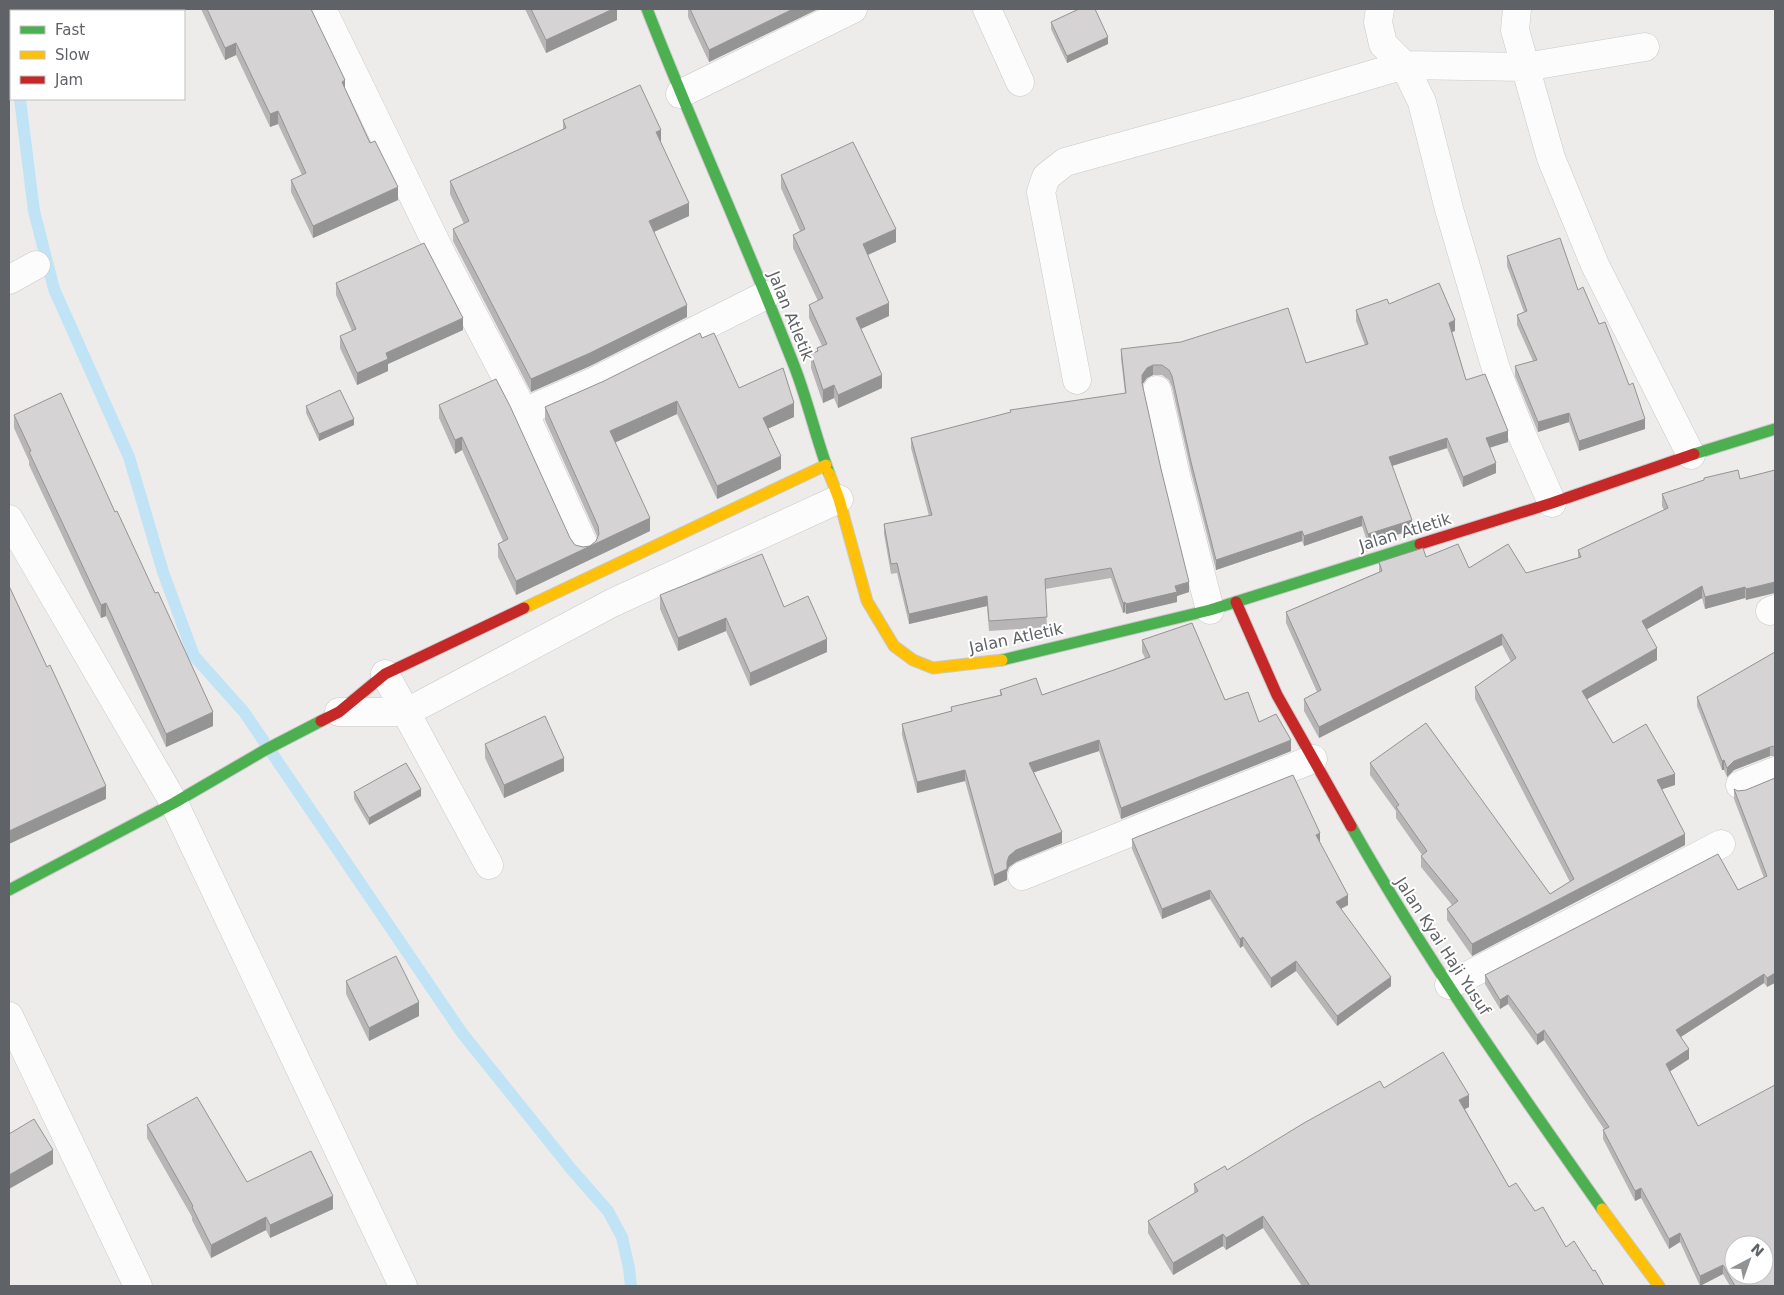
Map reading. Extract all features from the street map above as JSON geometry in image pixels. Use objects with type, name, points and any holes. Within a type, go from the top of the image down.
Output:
[{"type":"street","points":[[322,9],[443,257],[524,412],[584,545]]},
{"type":"street","name":"Jalan Atletik","points":[[647,9],[680,94],[766,295],[796,371],[839,499],[867,601],[894,646],[913,660],[933,668],[995,662],[1210,610],[1552,503],[1691,455],[1775,430]]},
{"type":"street","points":[[680,94],[853,9]]},
{"type":"street","points":[[987,9],[1020,82]]},
{"type":"street","points":[[1380,9],[1378,22],[1383,44],[1404,65],[1422,102],[1449,209],[1496,369],[1522,436],[1552,503]]},
{"type":"street","points":[[1517,9],[1515,30],[1551,158],[1596,265],[1691,455]]},
{"type":"street","points":[[1077,380],[1040,192],[1046,177],[1065,162],[1404,65],[1525,67],[1645,47]]},
{"type":"street","points":[[9,280],[36,265]]},
{"type":"street","points":[[524,412],[597,380],[766,295]]},
{"type":"street","points":[[1157,390],[1176,476],[1210,610]]},
{"type":"street","points":[[9,890],[174,803],[296,733],[339,712],[385,674],[826,465]]},
{"type":"street","points":[[339,712],[407,712],[612,603],[839,499]]},
{"type":"street","points":[[9,519],[174,803],[396,1284]]},
{"type":"street","name":"Jalan Kyai Haji Yusuf","points":[[1236,602],[1277,695],[1384,885],[1505,1071],[1613,1225],[1659,1286]]},
{"type":"street","points":[[385,674],[489,865]]},
{"type":"street","points":[[1022,876],[1313,759]]},
{"type":"street","points":[[1740,785],[1775,771]]},
{"type":"street","points":[[1449,985],[1721,844]]},
{"type":"street","points":[[9,1016],[130,1284]]},
{"type":"building","points":[[207,9],[311,9],[345,80],[342,82],[370,143],[375,141],[398,187],[313,226],[291,180],[306,173],[278,111],[270,114],[236,43],[225,48]]},
{"type":"building","points":[[531,9],[613,9],[546,40]]},
{"type":"building","points":[[690,9],[793,9],[709,50]]},
{"type":"building","points":[[1079,9],[1095,9],[1108,37],[1067,56],[1051,22]]},
{"type":"building","points":[[640,85],[661,130],[656,132],[689,203],[649,221],[687,305],[590,353],[531,379],[453,229],[469,221],[450,181],[566,128],[563,120]]},
{"type":"building","points":[[853,142],[896,229],[863,244],[889,303],[856,318],[882,375],[838,395],[834,385],[823,390],[811,354],[818,351],[817,348],[827,344],[809,305],[823,298],[793,235],[805,229],[781,175]]},
{"type":"building","points":[[1560,238],[1578,290],[1583,287],[1599,324],[1605,322],[1629,385],[1633,383],[1645,419],[1579,441],[1569,413],[1538,422],[1515,366],[1537,360],[1517,315],[1527,311],[1507,256]]},
{"type":"building","points":[[424,243],[463,318],[386,353],[388,359],[357,373],[340,336],[356,329],[336,283]]},
{"type":"building","points":[[1439,283],[1455,320],[1449,323],[1466,380],[1485,374],[1508,431],[1486,438],[1496,463],[1463,477],[1447,438],[1389,457],[1412,520],[1368,534],[1362,516],[1304,536],[1302,531],[1216,560],[1191,462],[1172,376],[1169,370],[1162,365],[1153,365],[1147,368],[1142,375],[1142,383],[1189,582],[1175,586],[1177,592],[1126,604],[1125,602],[1123,603],[1111,568],[1045,579],[1047,617],[989,621],[987,596],[909,614],[897,563],[891,564],[884,524],[932,515],[911,438],[1011,412],[1010,410],[1126,393],[1121,349],[1181,342],[1288,308],[1306,363],[1368,344],[1356,310],[1387,299],[1389,304]]},
{"type":"building","points":[[700,333],[702,338],[714,333],[739,388],[783,368],[794,403],[763,418],[781,456],[717,486],[677,401],[610,431],[650,518],[516,581],[498,544],[508,539],[462,437],[455,440],[439,405],[496,379],[570,538],[575,545],[590,546],[596,541],[599,534],[598,526],[545,407],[604,381]]},
{"type":"building","points":[[340,390],[354,419],[319,434],[306,406]]},
{"type":"building","points":[[61,393],[115,512],[117,511],[155,593],[158,592],[213,712],[166,734],[106,603],[101,605],[29,452],[31,451],[14,415]]},
{"type":"building","points":[[1738,470],[1740,479],[1775,470],[1775,582],[1705,597],[1702,586],[1642,621],[1657,648],[1582,691],[1613,743],[1646,724],[1675,774],[1657,780],[1685,834],[1472,944],[1447,909],[1458,901],[1421,856],[1427,851],[1396,807],[1399,805],[1370,763],[1426,723],[1550,894],[1574,879],[1475,687],[1516,658],[1502,634],[1319,727],[1304,699],[1321,690],[1286,612],[1382,571],[1379,562],[1423,548],[1426,557],[1458,544],[1469,568],[1508,544],[1526,573],[1581,557],[1578,550],[1668,508],[1662,494],[1704,480],[1704,478]]},
{"type":"building","points":[[762,554],[784,607],[808,596],[827,639],[750,673],[726,618],[678,638],[660,595]]},
{"type":"building","points":[[9,586],[47,667],[50,665],[106,786],[9,831]]},
{"type":"building","points":[[1192,623],[1225,700],[1248,692],[1259,722],[1276,714],[1291,740],[1121,808],[1099,740],[1029,763],[1062,832],[1016,850],[1009,856],[1007,869],[994,875],[965,770],[917,782],[902,724],[952,711],[951,707],[1002,695],[1000,690],[1036,678],[1042,695],[1111,671],[1150,657],[1142,640]]},
{"type":"building","points":[[1775,652],[1775,746],[1734,761],[1727,768],[1724,760],[1722,761],[1697,697]]},
{"type":"building","points":[[545,716],[564,758],[504,785],[485,744]]},
{"type":"building","points":[[406,763],[421,789],[369,818],[354,792]]},
{"type":"building","points":[[1293,775],[1320,833],[1316,835],[1348,895],[1336,902],[1391,977],[1337,1016],[1296,961],[1271,978],[1243,937],[1240,939],[1210,890],[1162,909],[1132,839]]},
{"type":"building","points":[[1775,778],[1775,973],[1767,978],[1764,974],[1676,1030],[1689,1049],[1666,1064],[1698,1126],[1775,1085],[1775,1286],[1734,1285],[1774,1285],[1774,1235],[1724,1235],[1724,1267],[1723,1265],[1700,1276],[1680,1233],[1669,1239],[1641,1188],[1635,1191],[1603,1130],[1609,1127],[1544,1030],[1537,1035],[1508,995],[1500,1000],[1485,975],[1718,854],[1738,890],[1767,876],[1734,789],[1738,791],[1746,790]]},
{"type":"building","points":[[396,956],[419,1002],[369,1028],[346,981]]},
{"type":"building","points":[[1443,1052],[1469,1095],[1459,1100],[1509,1187],[1516,1183],[1535,1211],[1543,1207],[1566,1247],[1574,1241],[1604,1286],[1310,1286],[1263,1216],[1226,1238],[1223,1234],[1173,1263],[1148,1221],[1198,1191],[1194,1184],[1225,1166],[1227,1170],[1304,1123],[1380,1081],[1384,1088]]},
{"type":"building","points":[[197,1097],[247,1182],[311,1151],[333,1196],[270,1225],[266,1217],[211,1245],[193,1206],[147,1125]]},
{"type":"building","points":[[34,1119],[53,1150],[9,1175],[9,1134]]},
{"type":"waterway","points":[[20,100],[34,211],[54,289],[129,457],[163,572],[194,656],[244,712],[462,1033],[572,1170],[608,1211],[622,1237],[631,1286]]},
{"type":"traffic: fast","points":[[647,9],[795,368],[829,473]]},
{"type":"traffic: fast","points":[[1694,454],[1775,429]]},
{"type":"traffic: fast","points":[[1002,660],[1210,610],[1420,544]]},
{"type":"traffic: fast","points":[[9,890],[174,803],[265,750],[321,721]]},
{"type":"traffic: fast","points":[[1351,826],[1440,973],[1602,1209]]},
{"type":"traffic: slow","points":[[524,608],[826,465]]},
{"type":"traffic: slow","points":[[829,473],[839,499],[867,601],[894,646],[913,660],[933,668],[1002,660]]},
{"type":"traffic: slow","points":[[1602,1209],[1659,1286]]},
{"type":"traffic: jam","points":[[1420,544],[1552,503],[1694,454]]},
{"type":"traffic: jam","points":[[1236,602],[1277,695],[1351,826]]},
{"type":"traffic: jam","points":[[321,721],[339,712],[385,674],[524,608]]}]
